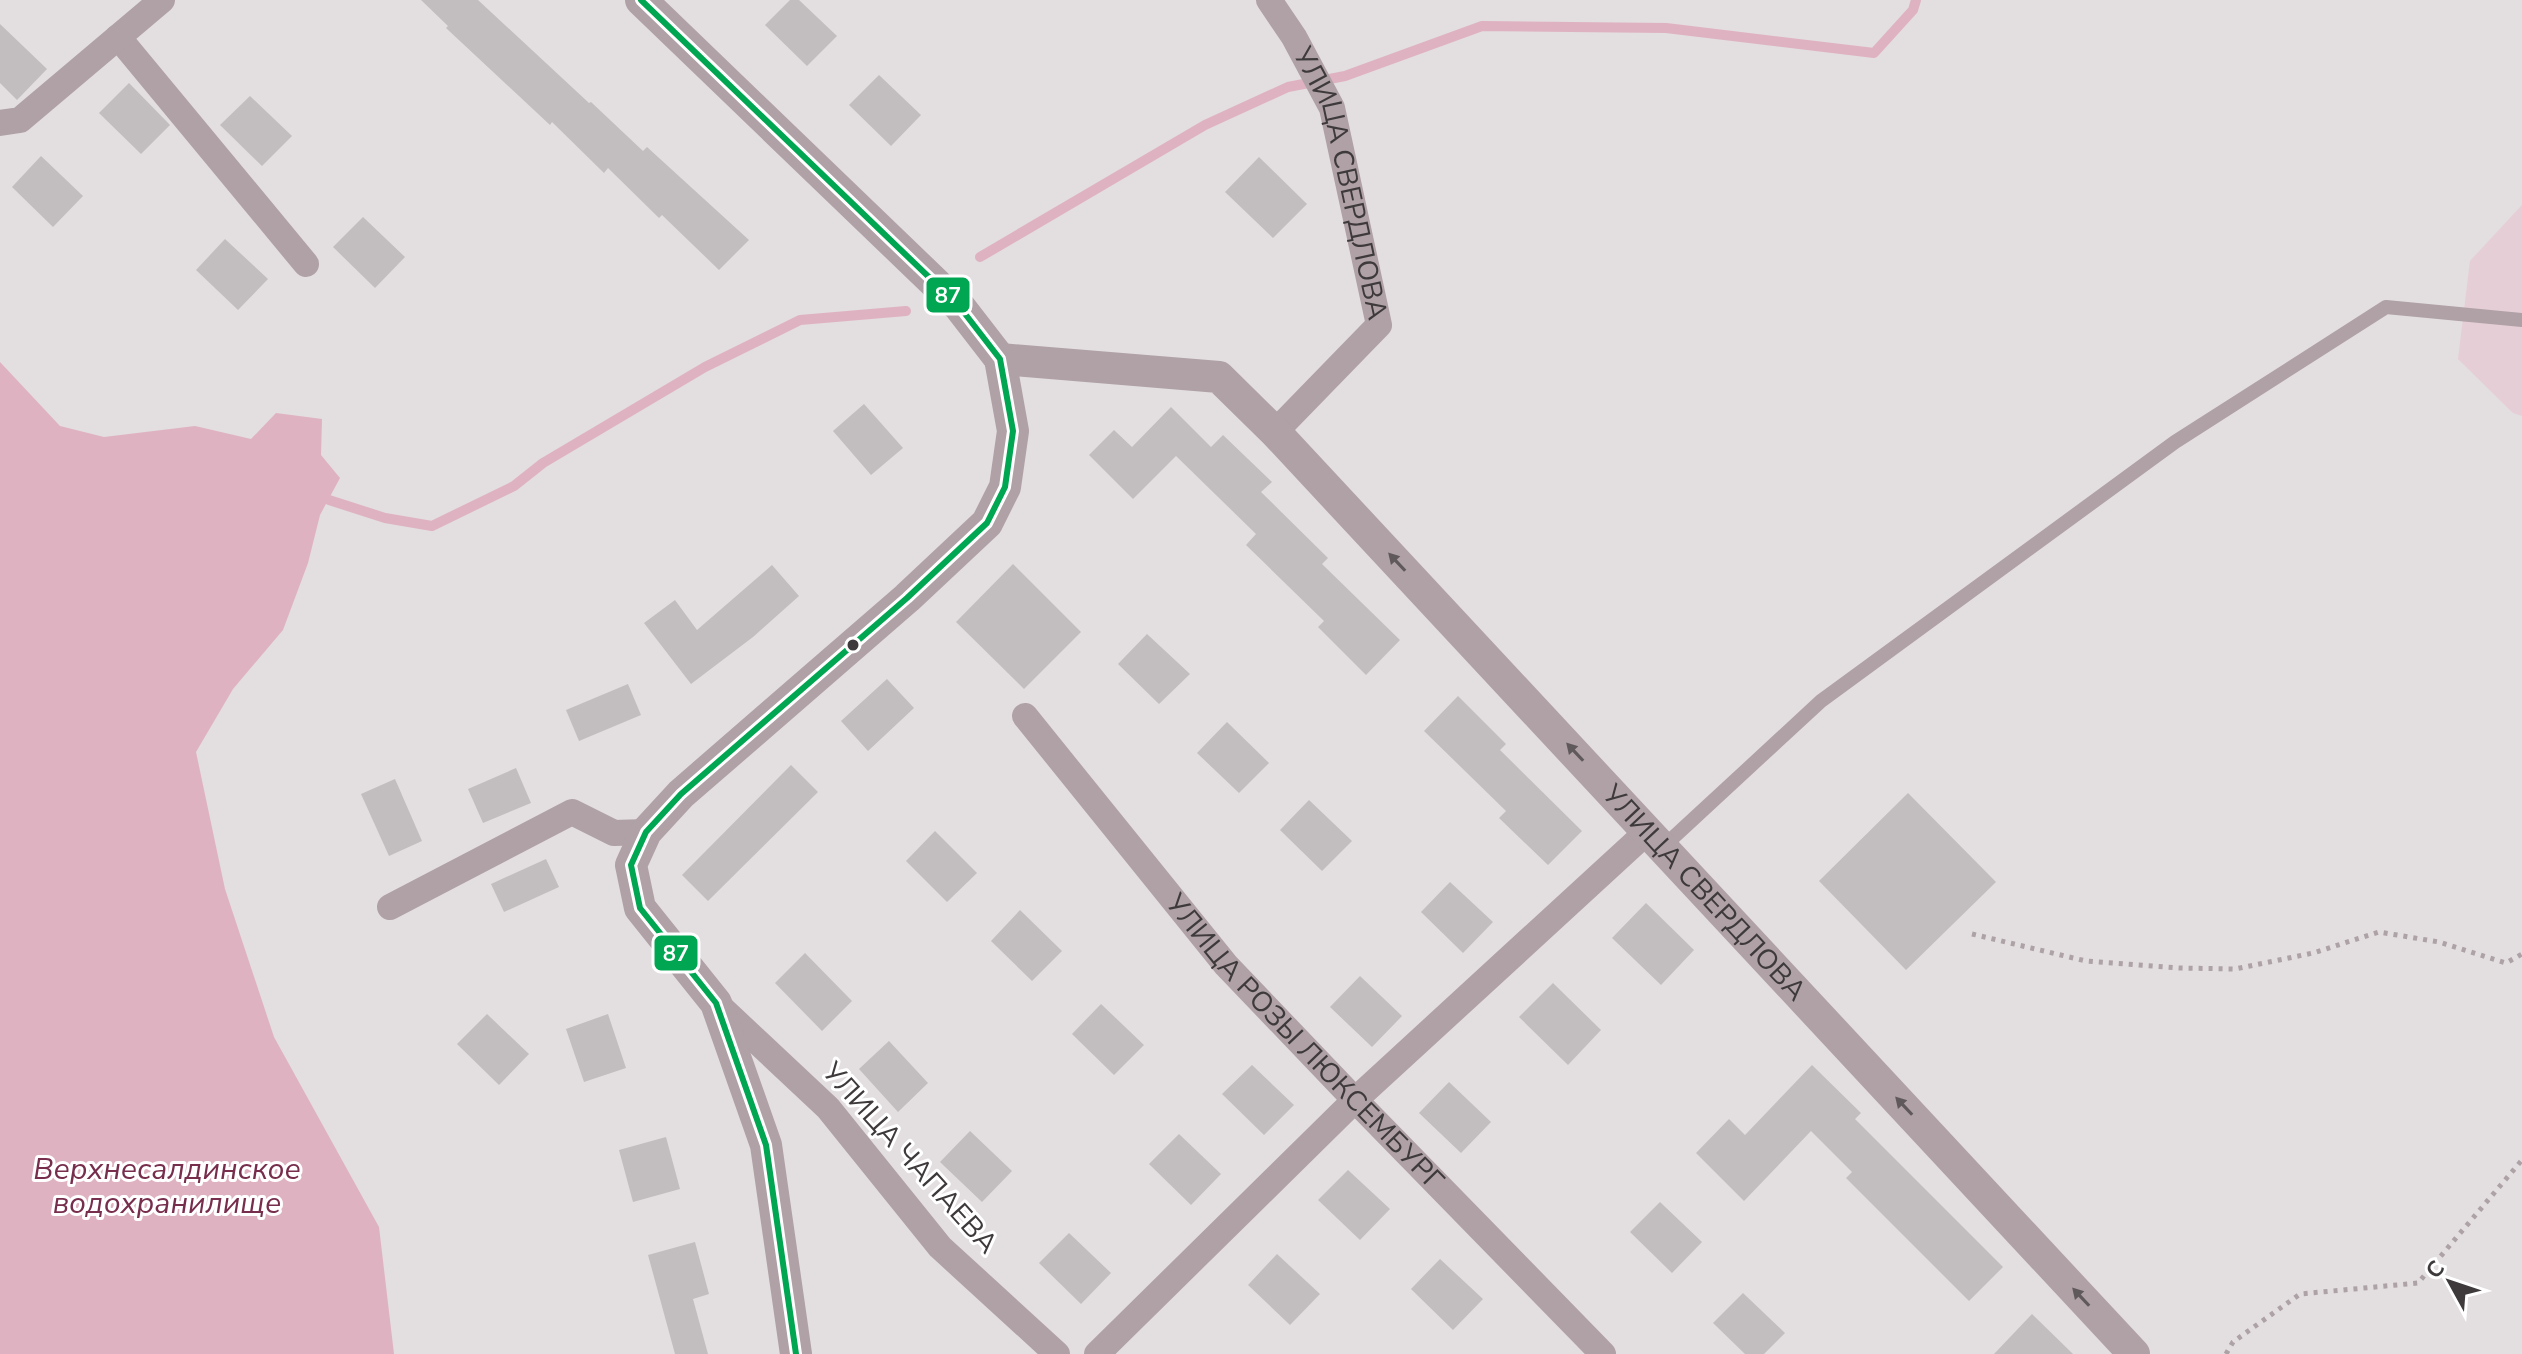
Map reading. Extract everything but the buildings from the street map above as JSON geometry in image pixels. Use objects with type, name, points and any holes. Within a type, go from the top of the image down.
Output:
[{"type":"street","points":[[0,123],[20,120],[162,0]]},
{"type":"street","points":[[641,0],[959,306],[1000,359],[1013,431],[1005,487],[987,523],[907,598],[681,794],[646,832],[631,865],[640,908],[716,1003],[766,1145],[796,1354]]},
{"type":"street","name":"УЛИЦА СВЕРДЛОВА","points":[[1269,0],[1294,37],[1332,108],[1379,325],[1275,432]]},
{"type":"street","points":[[118,37],[306,264]]},
{"type":"street","name":"УЛИЦА СВЕРДЛОВА","points":[[1000,359],[1219,377],[1275,432],[2134,1354]]},
{"type":"street","name":"УЛИЦА РОЗЫ ЛЮКСЕМБУРГ","points":[[1025,716],[1226,965],[1603,1354]]},
{"type":"street","points":[[390,907],[572,812],[614,833],[646,832]]},
{"type":"street","points":[[1097,1354],[1355,1100],[1656,839]]},
{"type":"street","name":"УЛИЦА ЧАПАЕВА","points":[[716,1003],[828,1108],[940,1247],[1057,1354]]},
{"type":"lane","points":[[1656,839],[1821,701],[2175,442],[2386,307],[2522,320]]},
{"type":"path","points":[[1972,934],[2086,961],[2180,968],[2235,969],[2313,953],[2379,932],[2439,942],[2506,963],[2522,954]]},
{"type":"path","points":[[2226,1354],[2233,1342],[2300,1294],[2418,1283],[2522,1160]]},
{"type":"shaded area","points":[[2522,205],[2522,416],[2513,413],[2458,359],[2470,261]]},
{"type":"water","name":"Верхнесалдинское водохранилище","points":[[0,362],[60,426],[104,437],[195,426],[251,439],[276,413],[322,419],[321,455],[340,478],[320,515],[308,563],[283,630],[233,689],[196,752],[225,889],[274,1037],[379,1227],[394,1354],[0,1354]]},
{"type":"waterway","points":[[980,257],[1205,125],[1288,87],[1345,76],[1482,26],[1666,28],[1874,53],[1913,10],[1916,0]]},
{"type":"waterway","points":[[329,500],[385,518],[432,526],[514,486],[543,463],[705,367],[800,320],[906,311]]},
{"type":"transit line","name":"87","points":[[641,0],[959,306],[1000,359],[1013,431],[1005,487],[987,523],[907,598],[681,794],[646,832],[631,865],[640,908],[716,1003],[766,1145],[796,1354]]}]
